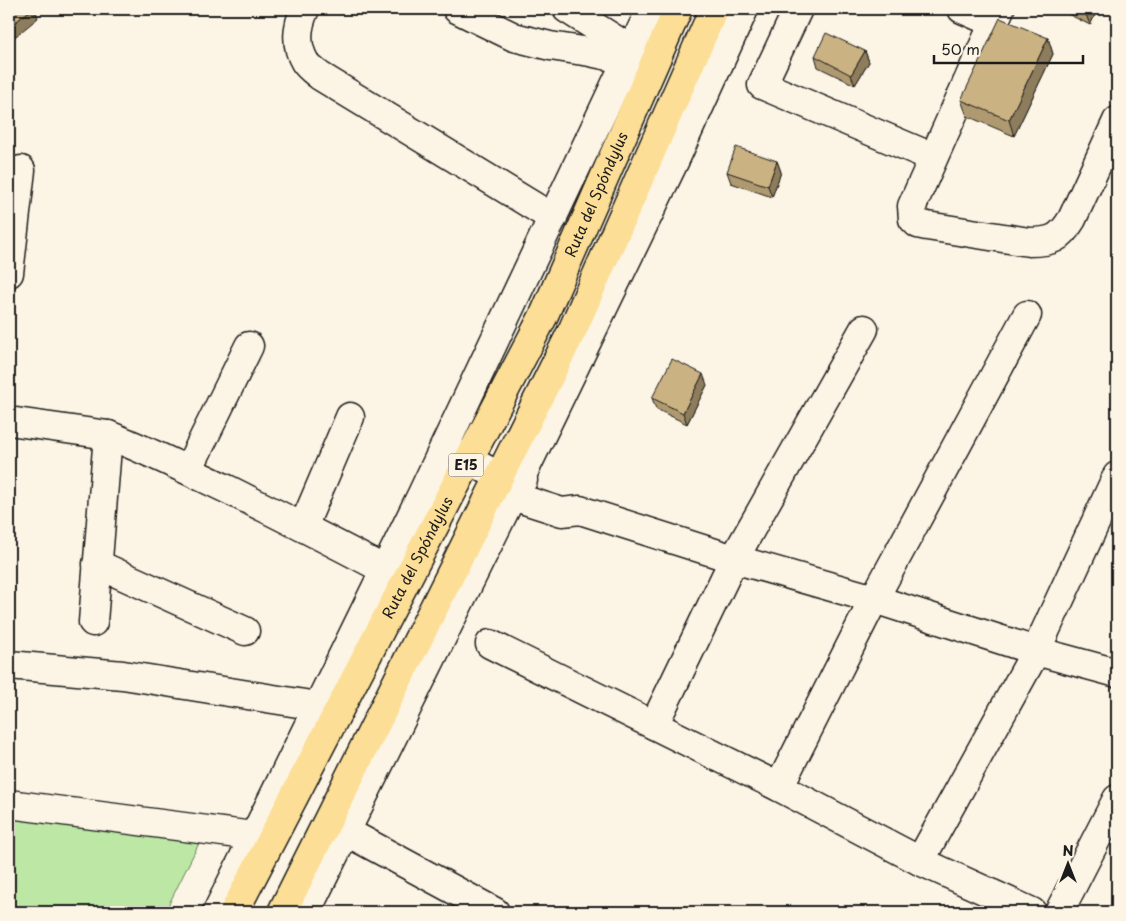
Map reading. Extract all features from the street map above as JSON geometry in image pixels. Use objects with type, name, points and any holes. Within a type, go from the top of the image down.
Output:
[{"type":"highway","name":"Ruta del Spóndylus","points":[[234,912],[544,315],[678,9]]},
{"type":"highway","name":"E15","points":[[282,912],[511,484],[573,329],[714,9]]},
{"type":"street","points":[[305,9],[300,20],[297,42],[306,63],[320,76],[554,218]]},
{"type":"street","points":[[457,9],[514,37],[550,46],[630,55]]},
{"type":"street","points":[[567,9],[630,55]]},
{"type":"street","points":[[217,912],[444,448],[651,9]]},
{"type":"street","points":[[306,912],[511,484],[674,162],[744,9]]},
{"type":"street","points":[[798,9],[762,86],[932,157]]},
{"type":"street","points":[[962,9],[997,16],[932,157],[912,206],[913,219],[918,224],[1029,242],[1055,240],[1065,231],[1117,121]]},
{"type":"street","points":[[9,273],[22,170]]},
{"type":"street","points":[[780,787],[874,599],[1027,315]]},
{"type":"street","points":[[654,725],[734,559],[864,329]]},
{"type":"street","points":[[188,470],[249,346]]},
{"type":"street","points":[[303,527],[350,417]]},
{"type":"street","points":[[9,421],[108,435],[188,470],[385,570]]},
{"type":"street","points":[[93,622],[108,435]]},
{"type":"street","points":[[444,448],[468,459],[511,484],[568,495],[580,510],[734,559],[874,599],[1036,651],[1117,674]]},
{"type":"street","points":[[920,861],[1036,651],[1117,476]]},
{"type":"street","points":[[98,564],[244,631]]},
{"type":"street","points":[[490,644],[780,787],[920,861],[1032,912]]},
{"type":"street","points":[[9,666],[123,675],[317,706]]},
{"type":"street","points":[[1059,912],[1117,799]]},
{"type":"street","points":[[9,804],[253,836]]},
{"type":"street","points":[[345,831],[495,912]]},
{"type":"green space","points":[[9,794],[211,819],[165,912],[9,912]]},
{"type":"building","points":[[9,9],[32,9],[9,27]]},
{"type":"building","points":[[1000,18],[1048,38],[1009,120],[961,100]]},
{"type":"building","points":[[826,33],[865,51],[851,75],[815,56]]},
{"type":"building","points":[[736,147],[777,161],[768,186],[727,172]]},
{"type":"building","points":[[672,359],[703,374],[683,413],[652,398]]}]
